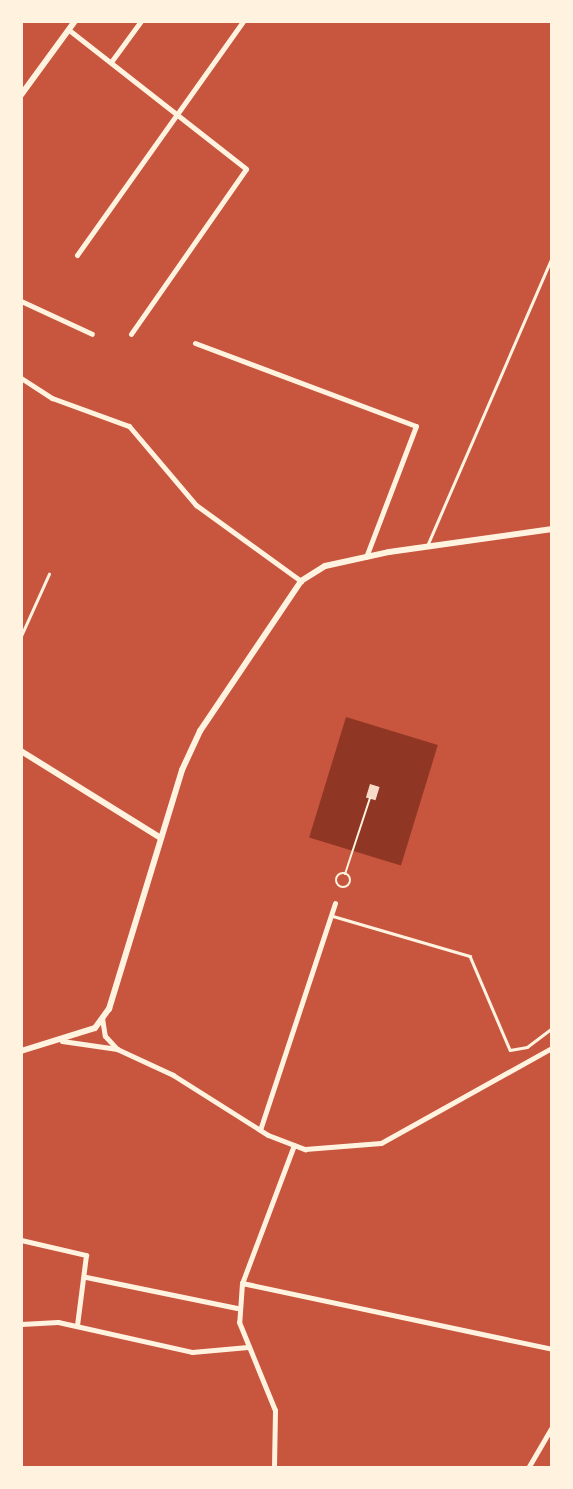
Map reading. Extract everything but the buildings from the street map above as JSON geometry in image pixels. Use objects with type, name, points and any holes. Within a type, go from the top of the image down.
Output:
[{"type":"street","points":[[21,95],[75,21]]},
{"type":"street","points":[[110,62],[141,21]]},
{"type":"street","points":[[76,255],[175,111],[243,21]]},
{"type":"street","points":[[69,30],[175,111],[247,171],[131,334]]},
{"type":"street","points":[[21,301],[92,334]]},
{"type":"street","points":[[195,343],[416,426],[366,556]]},
{"type":"street","points":[[22,380],[52,398],[129,426],[196,505],[301,581]]},
{"type":"street","points":[[21,1051],[62,1041],[95,1028],[102,1018],[159,837],[200,731],[301,581],[325,566],[366,556],[552,529]]},
{"type":"street","points":[[21,751],[159,837]]},
{"type":"street","points":[[260,1130],[335,903]]},
{"type":"street","points":[[102,1018],[105,1035],[117,1049]]},
{"type":"street","points":[[62,1041],[117,1049],[173,1074],[260,1130],[294,1145],[332,1150],[381,1143],[552,1048]]},
{"type":"street","points":[[274,1468],[275,1410],[248,1347],[237,1308],[242,1283],[294,1145]]},
{"type":"street","points":[[21,1240],[82,1253],[86,1277],[76,1325]]},
{"type":"street","points":[[86,1277],[237,1308]]},
{"type":"street","points":[[242,1283],[552,1349]]},
{"type":"street","points":[[21,1324],[76,1325],[181,1350],[248,1347]]},
{"type":"street","points":[[528,1468],[552,1427]]},
{"type":"lane","points":[[427,546],[552,257]]},
{"type":"lane","points":[[21,636],[49,574]]},
{"type":"lane","points":[[331,915],[470,956],[510,1050],[527,1047],[552,1028]]},
{"type":"path","points":[[345,874],[370,798]]},
{"type":"shaded area","points":[[346,717],[438,745],[401,866],[309,837]]}]
